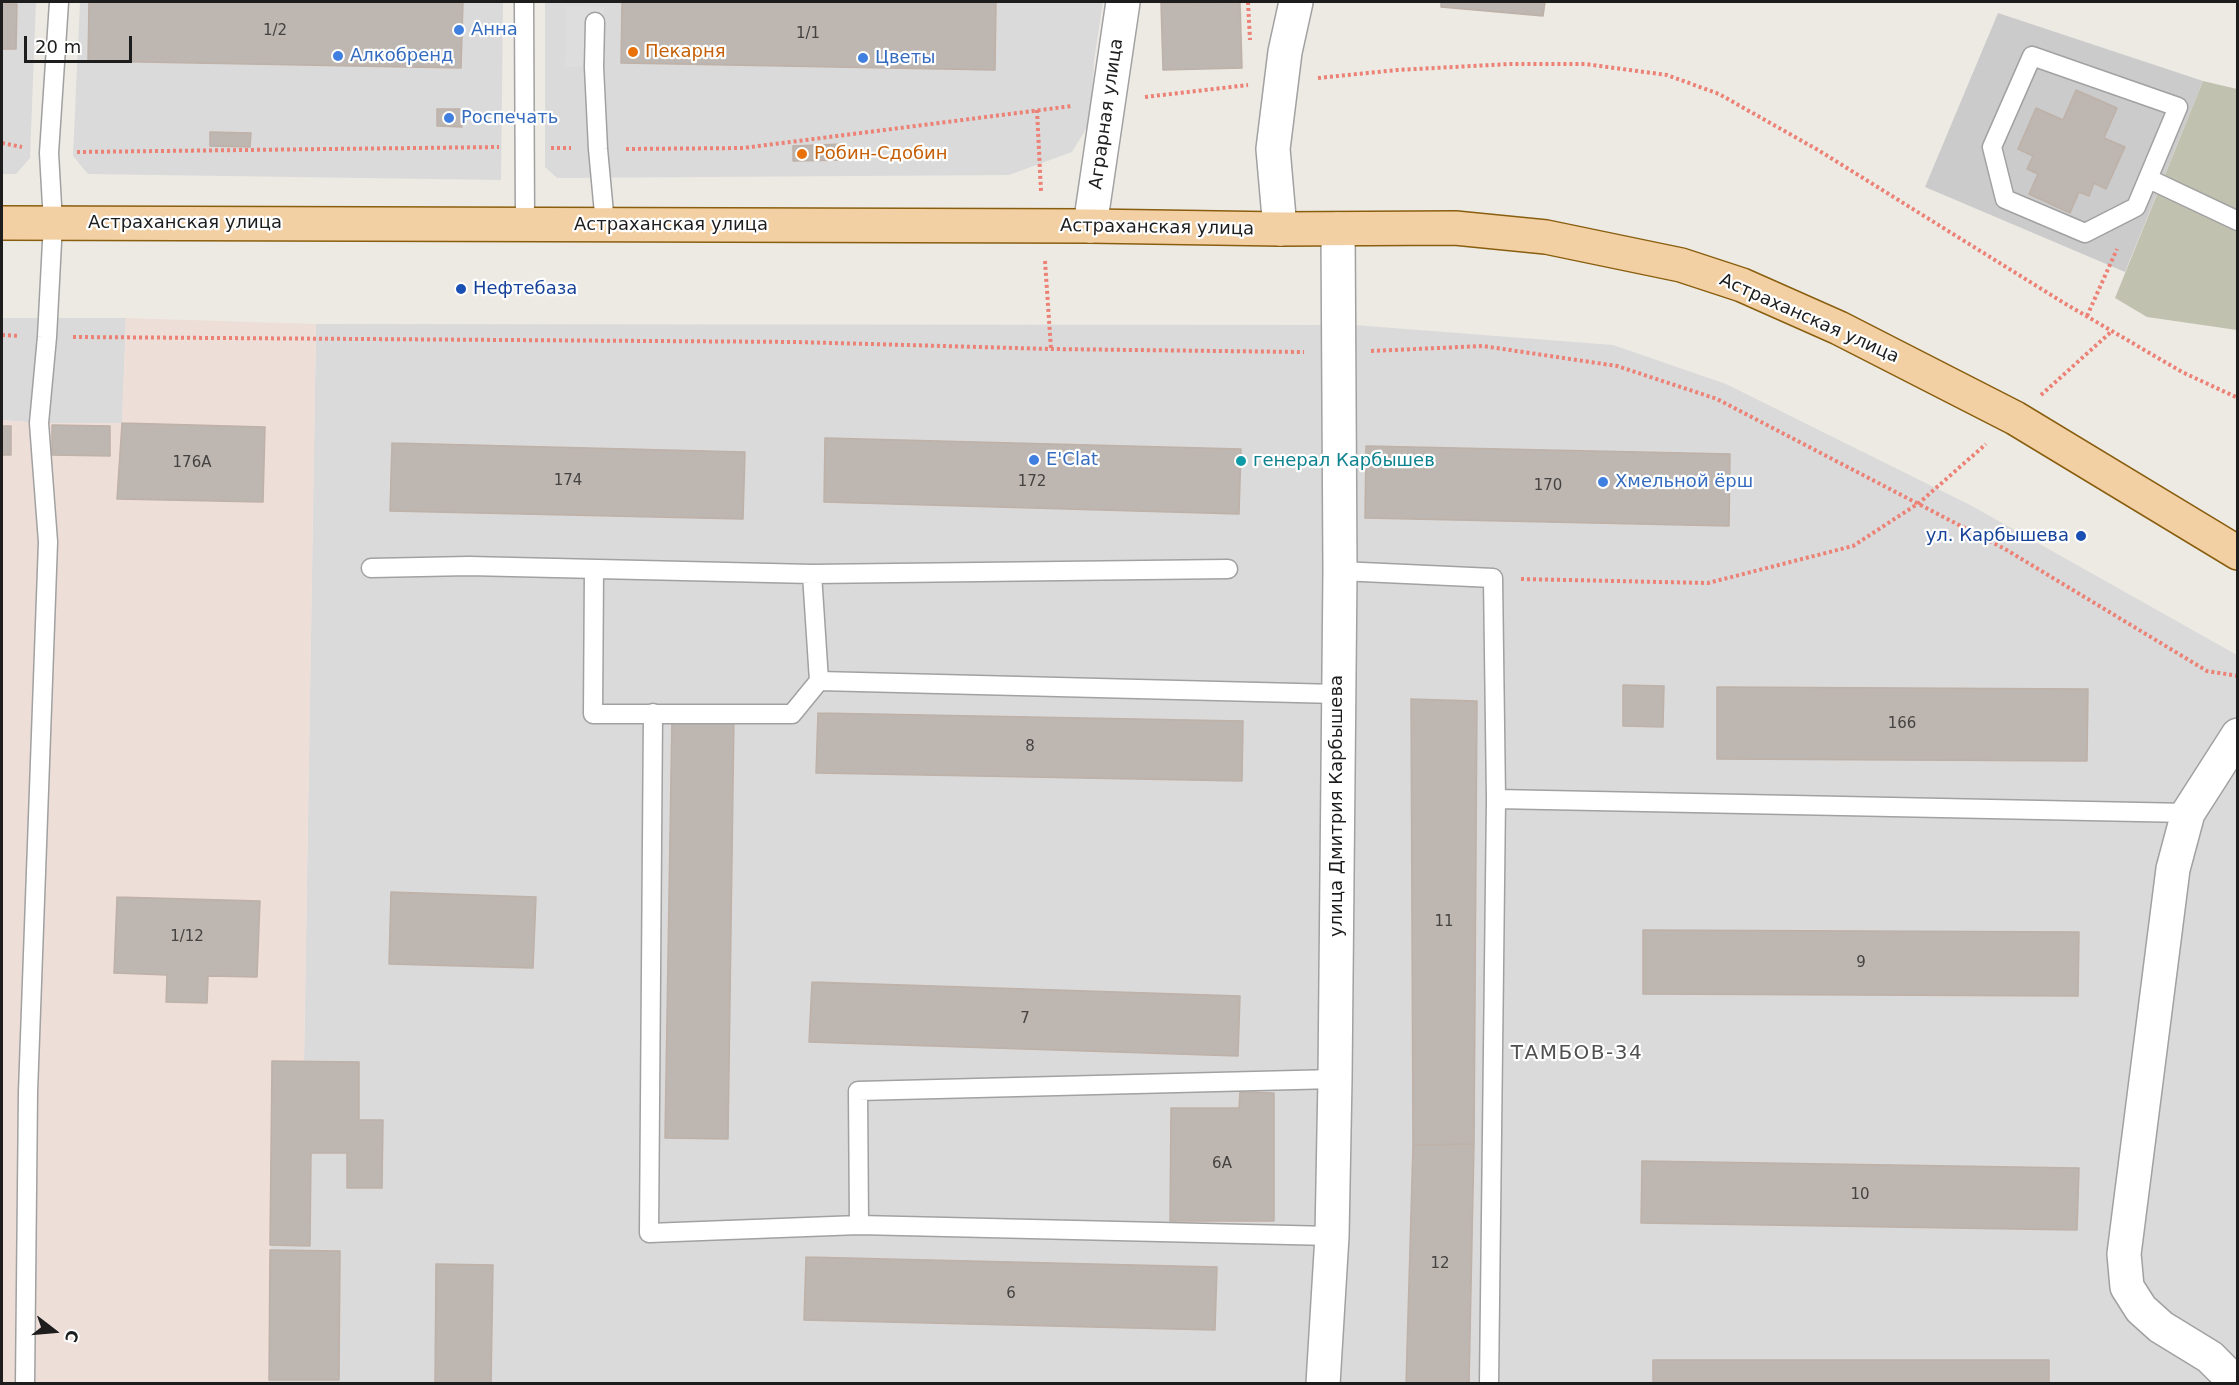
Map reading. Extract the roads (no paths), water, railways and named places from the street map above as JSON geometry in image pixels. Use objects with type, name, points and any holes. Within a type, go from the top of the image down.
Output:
[{"type":"main road","name":"Астраханская улица","points":[[2,223],[1090,226],[1281,230],[1455,228],[1546,237],[1681,265],[1742,285],[1839,328],[2015,418],[2238,553]]},
{"type":"street","name":"Аграрная улица","points":[[1090,226],[1124,2]]},
{"type":"street","points":[[1281,230],[1273,149],[1285,52],[1296,2]]},
{"type":"street","name":"улица Дмитрия Карбышева","points":[[1323,1383],[1332,1236],[1335,1079],[1340,571],[1338,229]]},
{"type":"street","points":[[2232,1383],[2229,1376],[2210,1357],[2161,1327],[2141,1309],[2127,1287],[2124,1254],[2173,869],[2188,813],[2238,735]]},
{"type":"lane","points":[[25,1383],[28,1092],[48,542],[39,423],[47,337],[53,223],[49,153],[58,2]]},
{"type":"lane","points":[[525,2],[525,224]]},
{"type":"lane","points":[[595,22],[594,68],[598,149],[605,224]]},
{"type":"lane","points":[[2032,56],[2178,107],[2149,179],[2136,207],[2085,233],[2005,199],[1992,147],[2032,56]]},
{"type":"lane","points":[[2149,179],[2238,221]]},
{"type":"lane","points":[[371,568],[469,566],[812,574],[1228,569]]},
{"type":"lane","points":[[594,569],[593,714],[653,712],[792,714],[819,681],[812,574]]},
{"type":"lane","points":[[1340,571],[1493,578],[1496,799],[1489,1383]]},
{"type":"lane","points":[[819,681],[1338,694]]},
{"type":"lane","points":[[653,712],[649,1233],[859,1225],[1332,1236]]},
{"type":"lane","points":[[1496,799],[2188,813]]},
{"type":"lane","points":[[859,1225],[858,1091],[1335,1079]]},
{"type":"place","name":"Анна","points":[[459,30]]},
{"type":"place","name":"Пекарня","points":[[633,52]]},
{"type":"place","name":"Алкобренд","points":[[338,56]]},
{"type":"place","name":"Цветы","points":[[863,58]]},
{"type":"place","name":"Роспечать","points":[[449,118]]},
{"type":"place","name":"Робин-Сдобин","points":[[802,154]]},
{"type":"place","name":"Нефтебаза","points":[[461,289]]},
{"type":"place","name":"E'Clat","points":[[1034,460]]},
{"type":"place","name":"генерал Карбышев","points":[[1241,461]]},
{"type":"place","name":"Хмельной ёрш","points":[[1603,482]]},
{"type":"place","name":"ул. Карбышева","points":[[2081,536]]},
{"type":"district","name":"ТАМБОВ-34","points":[[1577,1054]]}]
